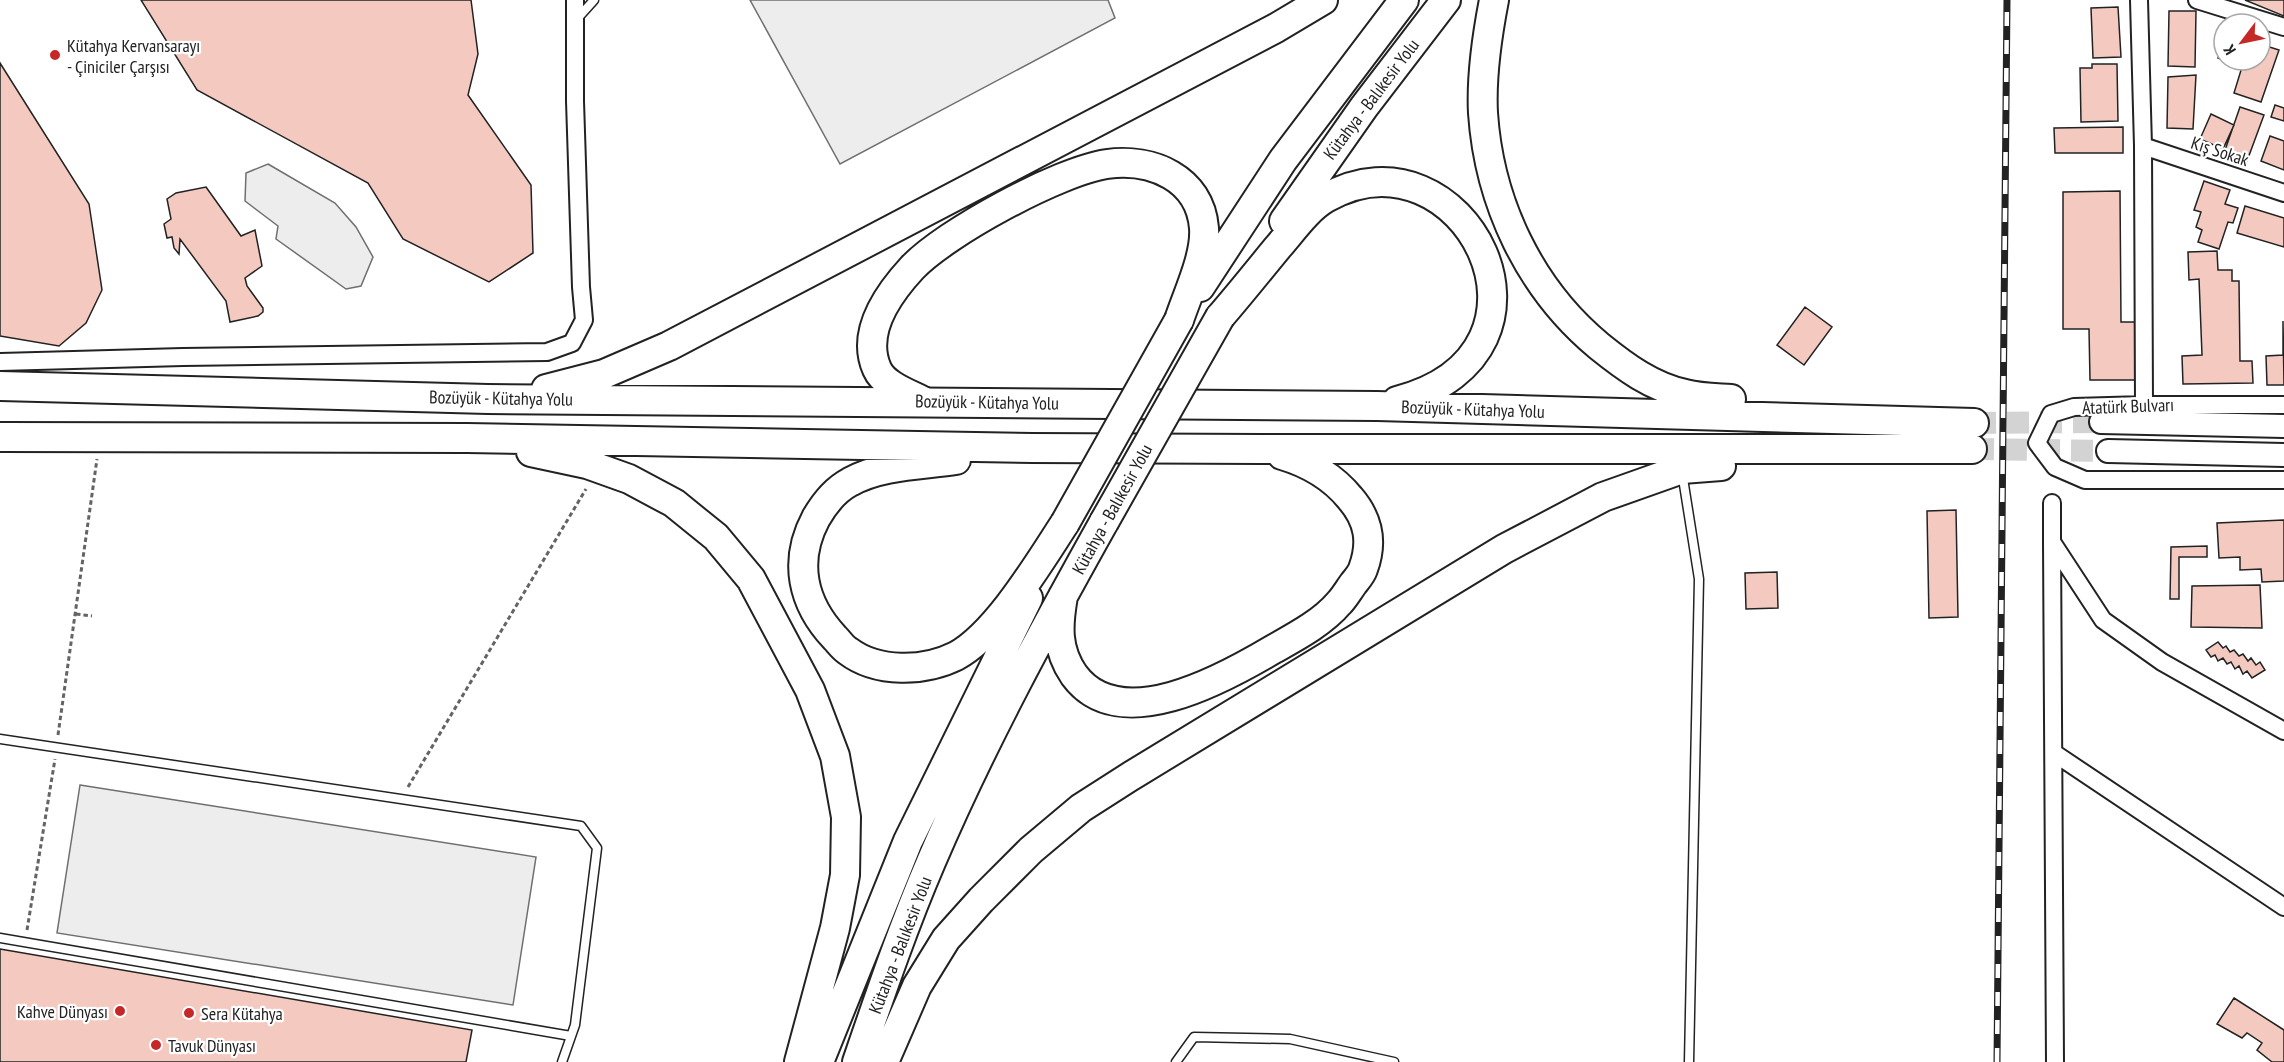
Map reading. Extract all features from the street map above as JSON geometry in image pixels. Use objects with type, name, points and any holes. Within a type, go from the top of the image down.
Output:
[{"type":"highway","points":[[488,399],[557,387],[604,374],[669,346],[1276,28],[1323,0]]},
{"type":"highway","name":"Kütahya - Balıkesir Yolu","points":[[819,1062],[908,841],[1065,523],[1179,320],[1283,160],[1404,0]]},
{"type":"highway","name":"Kütahya - Balıkesir Yolu","points":[[857,1062],[885,981],[931,863],[981,753],[1104,522],[1220,317],[1364,107],[1446,0]]},
{"type":"highway","points":[[1494,0],[1484,70],[1483,111],[1487,147],[1496,189],[1522,253],[1566,314],[1592,340],[1622,364],[1651,382],[1685,394],[1973,436]]},
{"type":"highway","points":[[925,401],[897,388],[878,371],[872,350],[875,321],[893,290],[913,266],[943,243],[983,218],[1039,188],[1074,173],[1106,164],[1124,163],[1161,169],[1182,182],[1198,204],[1204,229],[1200,259],[1179,320]]},
{"type":"highway","points":[[1220,317],[1303,218],[1325,199],[1351,187],[1375,183],[1403,184],[1429,193],[1454,211],[1473,233],[1486,258],[1493,287],[1491,316],[1481,343],[1466,363],[1446,380],[1421,394],[1377,406]]},
{"type":"highway","name":"Bozüyük - Kütahya Yolu","points":[[0,386],[488,399],[1377,406],[1973,436]]},
{"type":"highway","points":[[884,1062],[917,986],[946,939],[1030,850],[1082,808],[1131,776],[1504,549],[1604,497],[1682,469],[1973,436]]},
{"type":"highway","name":"Bozüyük - Kütahya Yolu","points":[[0,437],[467,438],[1033,448],[1260,449],[1973,436]]},
{"type":"highway","points":[[467,438],[587,464],[629,479],[674,503],[716,537],[751,579],[810,690],[835,756],[846,817],[845,875],[835,928],[799,1062]]},
{"type":"highway","points":[[1033,448],[868,473],[848,483],[825,503],[807,535],[802,564],[808,597],[823,625],[848,651],[874,664],[909,668],[936,663],[957,656],[991,625],[1021,590],[1065,523]]},
{"type":"highway","points":[[1063,596],[1058,625],[1062,650],[1068,667],[1079,682],[1096,695],[1118,702],[1145,702],[1178,696],[1256,659],[1302,632],[1339,604],[1345,596],[1362,570],[1370,538],[1361,510],[1341,486],[1300,460],[1260,449]]},
{"type":"main road","name":"Atatürk Bulvarı","points":[[2101,422],[2284,426]]},
{"type":"main road","points":[[2108,451],[2284,455]]},
{"type":"street","points":[[0,362],[548,352],[572,343],[584,320],[575,101],[575,0]]},
{"type":"street","points":[[2139,0],[2143,146],[2144,405]]},
{"type":"street","points":[[2198,0],[2284,27]]},
{"type":"street","name":"Kış Sokak","points":[[2143,146],[2284,193]]},
{"type":"street","name":"Atatürk Bulvarı","points":[[2284,405],[2074,407],[2051,414],[2037,443],[2055,467],[2085,480],[2284,480]]},
{"type":"street","points":[[2052,502],[2055,1062]]},
{"type":"street","points":[[2052,542],[2103,620],[2162,663],[2284,730]]},
{"type":"street","points":[[2054,753],[2284,907]]},
{"type":"lane","points":[[575,20],[594,0]]},
{"type":"lane","points":[[1682,469],[1699,579],[1689,1062]]},
{"type":"lane","points":[[0,739],[581,826],[597,848],[575,1025],[562,1062]]},
{"type":"lane","points":[[0,938],[571,1036]]},
{"type":"lane","points":[[1176,1062],[1194,1037],[1290,1039],[1394,1062]]},
{"type":"path","points":[[25,943],[57,747],[100,437]]},
{"type":"path","points":[[400,800],[584,491],[604,470]]},
{"type":"path","points":[[76,614],[92,616]]},
{"type":"shaded area","points":[[750,0],[1108,0],[1115,18],[840,164]]},
{"type":"shaded area","points":[[268,164],[335,203],[356,227],[373,257],[361,286],[346,289],[276,239],[278,226],[245,201],[246,173]]},
{"type":"shaded area","points":[[80,785],[536,857],[513,1005],[57,933]]},
{"type":"building","points":[[141,0],[471,0],[478,54],[468,95],[531,185],[533,253],[489,282],[403,239],[368,183],[197,90]]},
{"type":"building","points":[[2245,0],[2284,0],[2284,16]]},
{"type":"building","points":[[2118,7],[2121,57],[2093,58],[2091,8]]},
{"type":"building","points":[[2169,11],[2196,11],[2195,67],[2168,66]]},
{"type":"building","points":[[2272,48],[2279,50],[2272,70]]},
{"type":"building","points":[[0,63],[89,204],[102,290],[86,323],[59,346],[0,336]]},
{"type":"building","points":[[2092,64],[2117,64],[2118,121],[2081,122],[2080,68],[2092,68]]},
{"type":"building","points":[[2240,72],[2271,72],[2261,102],[2234,93]]},
{"type":"building","points":[[2196,75],[2193,129],[2167,128],[2168,77]]},
{"type":"building","points":[[2275,105],[2284,108],[2284,121],[2271,117]]},
{"type":"building","points":[[2240,107],[2264,115],[2247,161],[2224,153]]},
{"type":"building","points":[[2211,114],[2234,125],[2223,149],[2200,139]]},
{"type":"building","points":[[2123,127],[2123,153],[2055,153],[2054,128]]},
{"type":"building","points":[[2270,136],[2284,141],[2284,170],[2261,161]]},
{"type":"building","points":[[2204,181],[2230,190],[2225,204],[2238,208],[2233,223],[2228,222],[2219,249],[2198,242],[2202,230],[2196,227],[2201,212],[2194,210]]},
{"type":"building","points":[[206,187],[241,236],[255,230],[262,266],[245,278],[247,286],[263,308],[263,312],[258,316],[230,322],[226,301],[180,239],[179,254],[174,248],[172,237],[167,238],[164,224],[171,219],[167,199],[176,193]]},
{"type":"building","points":[[2120,191],[2121,322],[2136,322],[2136,380],[2090,380],[2089,329],[2063,329],[2063,192]]},
{"type":"building","points":[[2245,206],[2284,218],[2284,247],[2237,233]]},
{"type":"building","points":[[2217,251],[2218,270],[2232,270],[2232,281],[2239,281],[2240,361],[2252,361],[2253,383],[2183,384],[2182,356],[2202,355],[2199,279],[2189,280],[2188,252]]},
{"type":"building","points":[[1805,307],[1832,327],[1804,365],[1777,345]]},
{"type":"building","points":[[2283,321],[2284,385],[2267,385],[2266,356],[2283,355]]},
{"type":"building","points":[[1956,510],[1958,617],[1929,618],[1927,511]]},
{"type":"building","points":[[2284,520],[2284,581],[2262,582],[2261,569],[2240,570],[2240,557],[2219,558],[2217,523]]},
{"type":"building","points":[[2207,546],[2207,557],[2179,557],[2179,599],[2170,599],[2171,547]]},
{"type":"building","points":[[1777,572],[1778,608],[1746,609],[1745,573]]},
{"type":"building","points":[[2260,585],[2262,628],[2191,627],[2192,586]]},
{"type":"building","points":[[2218,642],[2223,648],[2226,646],[2230,652],[2234,650],[2239,656],[2243,654],[2248,661],[2251,658],[2256,665],[2260,662],[2265,670],[2252,678],[2247,671],[2243,674],[2239,666],[2235,669],[2231,662],[2227,664],[2223,658],[2218,661],[2215,655],[2211,657],[2206,650]]},
{"type":"building","name":"Sera Kütahya","points":[[0,949],[472,1030],[466,1062],[0,1062]]},
{"type":"building","points":[[2234,998],[2284,1030],[2284,1062],[2272,1062],[2257,1050],[2262,1043],[2247,1033],[2242,1038],[2217,1024]]},
{"type":"tunnel","points":[[1974,423],[2101,422]]},
{"type":"tunnel","points":[[1972,449],[2108,451]]},
{"type":"railway","points":[[1997,1062],[2007,0]]},
{"type":"place","name":"Kütahya Kervansarayı - Çiniciler Çarşısı","points":[[55,55]]},
{"type":"place","name":"Kahve Dünyası","points":[[120,1011]]},
{"type":"place","name":"Sera Kütahya","points":[[189,1013]]},
{"type":"place","name":"Tavuk Dünyası","points":[[156,1045]]}]
